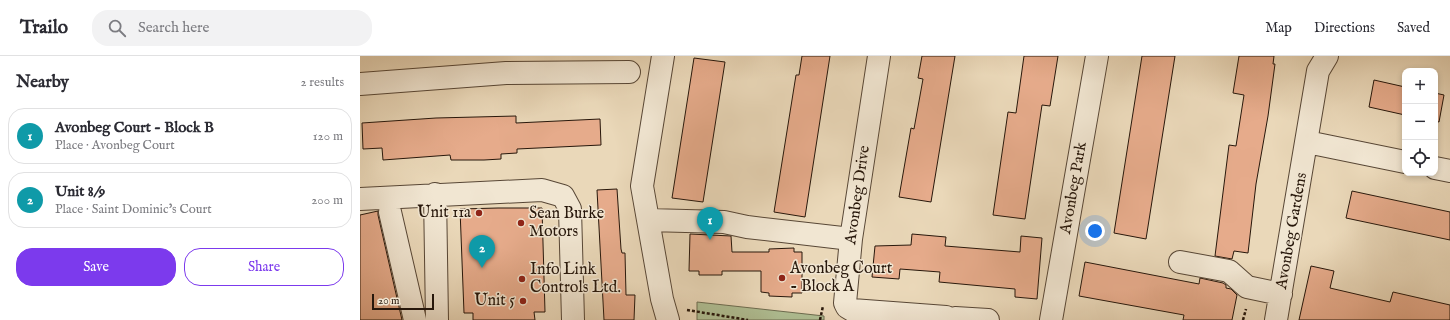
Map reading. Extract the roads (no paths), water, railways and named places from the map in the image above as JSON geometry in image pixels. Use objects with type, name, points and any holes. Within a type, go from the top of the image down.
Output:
[{"type":"street","points":[[663,56],[642,176],[642,186],[662,299],[668,320]]},
{"type":"street","name":"Avonbeg Drive","points":[[879,56],[851,239],[845,298],[847,307],[852,310],[988,320]]},
{"type":"street","name":"Avonbeg Park","points":[[1051,320],[1097,56]]},
{"type":"street","name":"Avonbeg Gardens","points":[[1276,320],[1318,71],[1327,56]]},
{"type":"street","points":[[360,84],[506,74],[629,72]]},
{"type":"street","points":[[1306,142],[1402,161]]},
{"type":"street","points":[[1438,169],[1450,171]]},
{"type":"street","points":[[360,199],[435,194],[542,190],[563,196],[570,209],[573,320]]},
{"type":"street","points":[[435,194],[437,320]]},
{"type":"street","points":[[390,212],[415,320]]},
{"type":"street","points":[[648,220],[724,222],[747,227],[851,239]]},
{"type":"street","points":[[1180,262],[1229,271],[1247,287],[1281,294]]},
{"type":"place","name":"Unit 11a","points":[[479,213]]},
{"type":"place","name":"Sean Burke Motors","points":[[521,223]]},
{"type":"place","name":"Avonbeg Court - Block B","points":[[710,240]]},
{"type":"place","name":"Unit 8/9","points":[[482,268]]},
{"type":"place","name":"Avonbeg Court - Block A","points":[[782,278]]},
{"type":"place","name":"Info Link Controls Ltd.","points":[[522,279]]},
{"type":"place","name":"Unit 5","points":[[523,301]]}]
